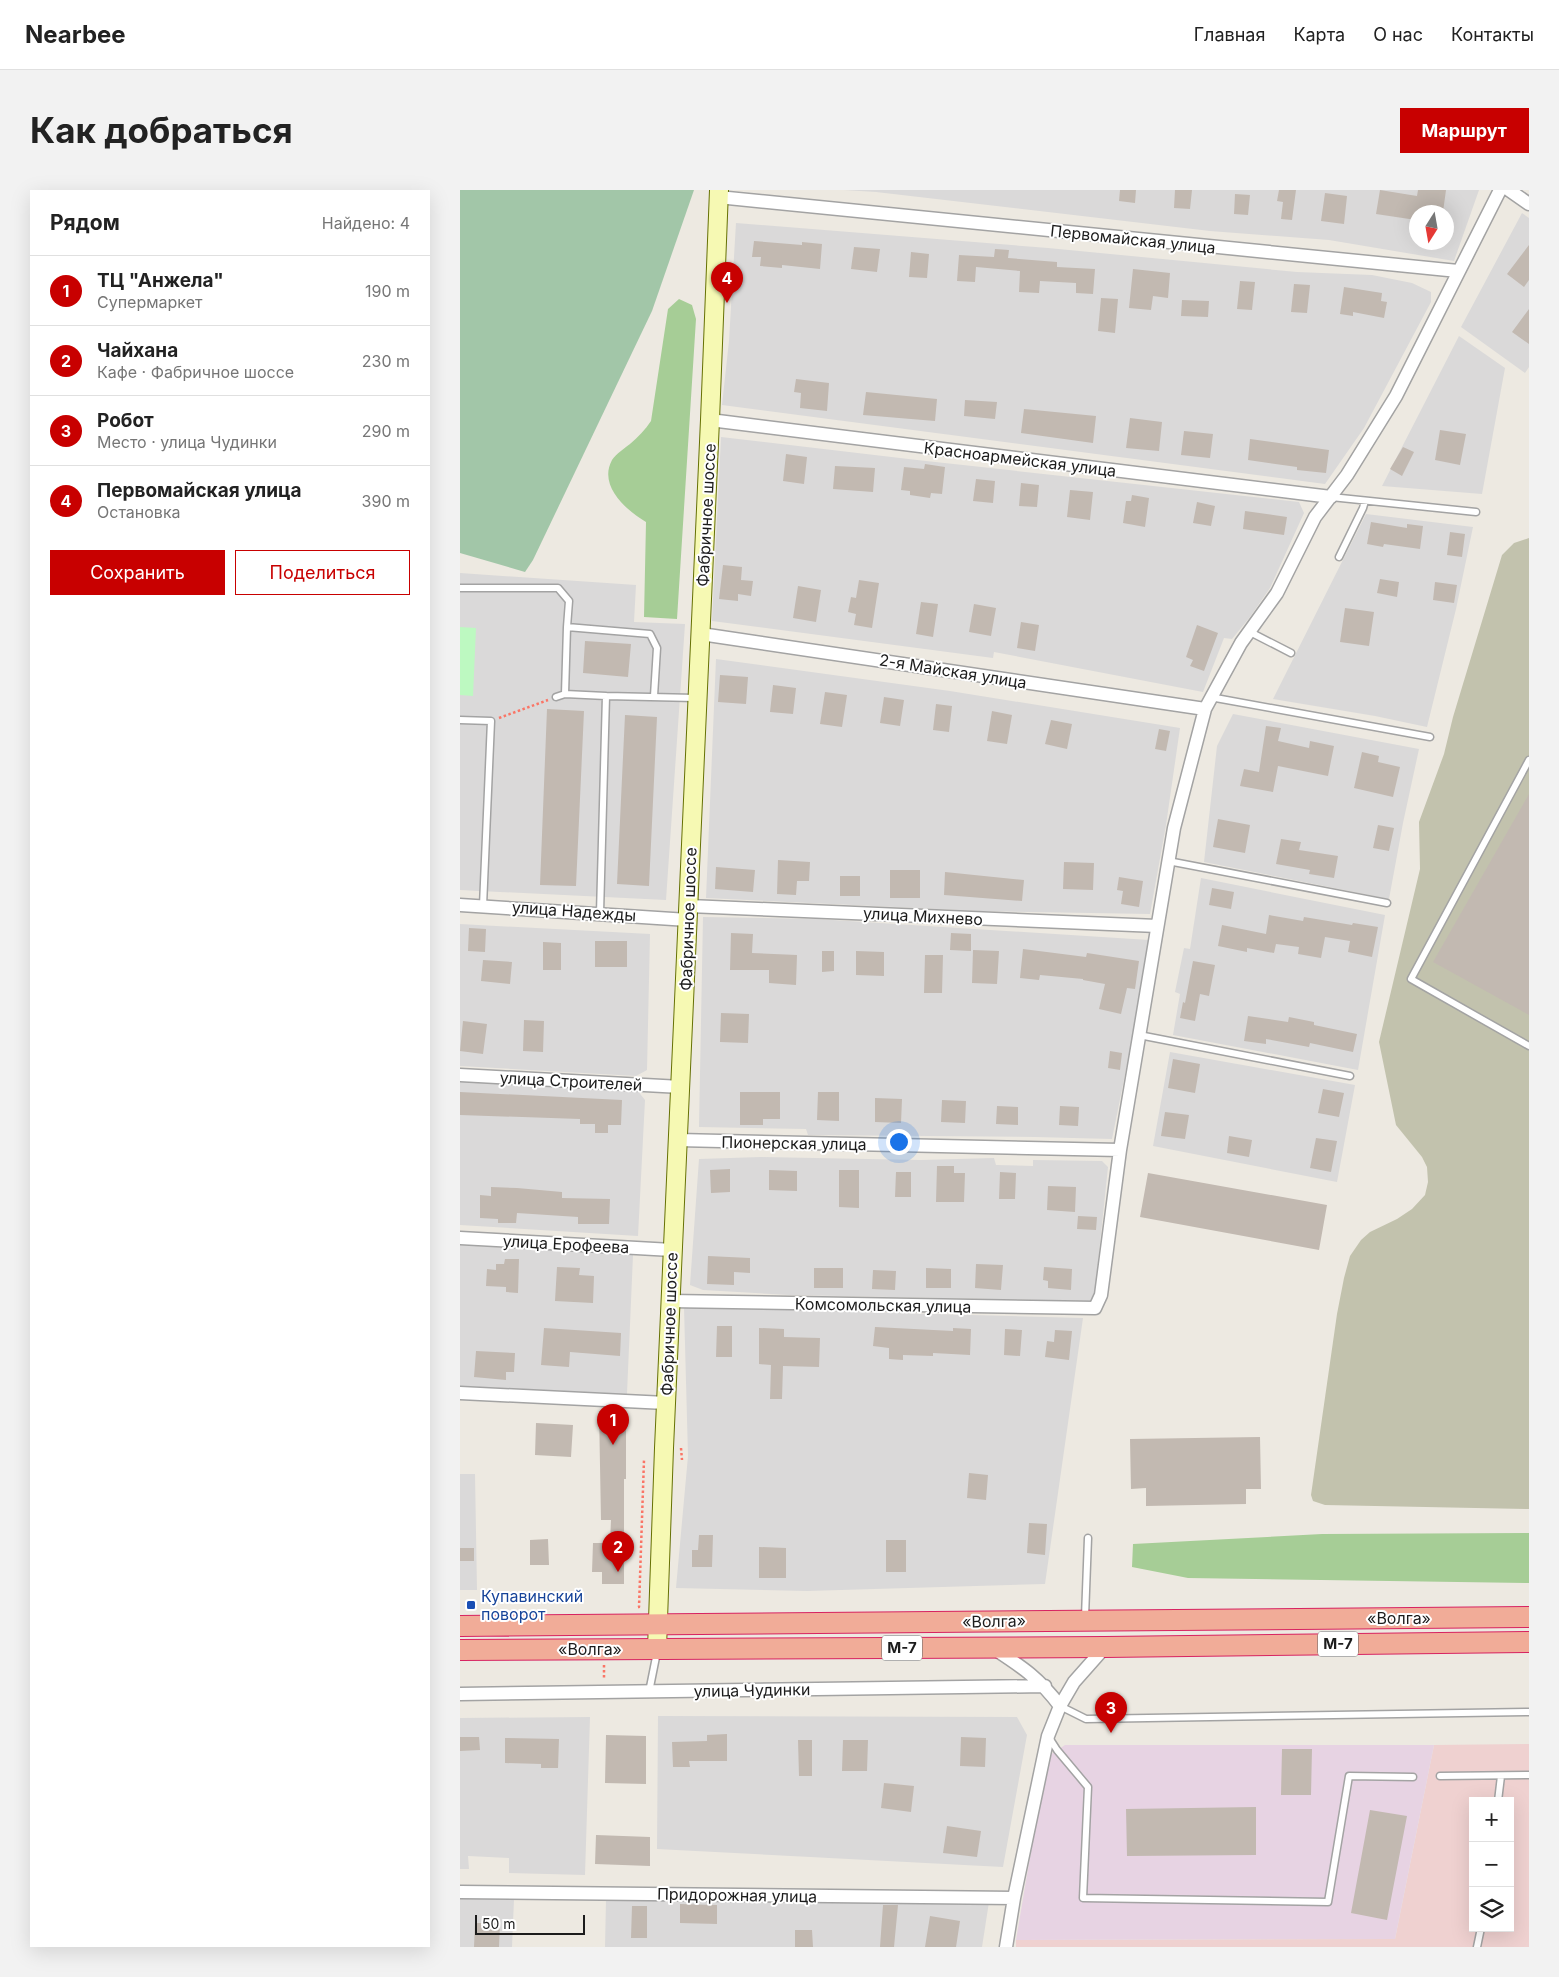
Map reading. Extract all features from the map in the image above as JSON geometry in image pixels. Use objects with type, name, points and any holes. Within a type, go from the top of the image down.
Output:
[{"type":"highway","name":"«Волга»","points":[[460,1626],[1529,1617]]},
{"type":"highway","name":"«Волга»","points":[[460,1650],[1106,1647],[1529,1642]]},
{"type":"main road","name":"Фабричное шоссе","points":[[658,1649],[672,1250],[701,634],[718,194]]},
{"type":"street","points":[[1120,1150],[1174,828],[1207,703],[1241,643],[1277,594],[1306,531],[1347,474],[1396,396],[1500,190]]},
{"type":"street","points":[[1509,190],[1529,204]]},
{"type":"street","name":"Первомайская улица","points":[[718,194],[1458,271]]},
{"type":"street","name":"Красноармейская улица","points":[[710,420],[1330,497]]},
{"type":"street","name":"2-я Майская улица","points":[[701,634],[1207,703]]},
{"type":"street","name":"улица Надежды","points":[[460,905],[600,913],[688,913]]},
{"type":"street","name":"улица Михнево","points":[[688,913],[1157,926]]},
{"type":"street","name":"улица Строителей","points":[[460,1075],[681,1087]]},
{"type":"street","name":"Пионерская улица","points":[[678,1140],[1120,1150]]},
{"type":"street","name":"Комсомольская улица","points":[[670,1302],[1095,1308],[1101,1295],[1120,1150]]},
{"type":"street","name":"улица Ерофеева","points":[[460,1238],[672,1250]]},
{"type":"street","points":[[460,1394],[666,1403]]},
{"type":"street","points":[[990,1647],[1024,1668],[1045,1686],[1060,1706]]},
{"type":"street","points":[[1006,1947],[1014,1898],[1048,1736],[1060,1706],[1079,1675],[1106,1647]]},
{"type":"street","name":"улица Чудинки","points":[[460,1694],[1045,1686]]},
{"type":"street","name":"Придорожная улица","points":[[460,1892],[1014,1898]]},
{"type":"lane","points":[[1330,497],[1476,512]]},
{"type":"lane","points":[[1339,557],[1365,501]]},
{"type":"lane","points":[[460,588],[558,588],[568,601],[565,694]]},
{"type":"lane","points":[[567,627],[650,634],[657,648],[654,696]]},
{"type":"lane","points":[[1250,632],[1291,653]]},
{"type":"lane","points":[[556,697],[565,694],[697,698]]},
{"type":"lane","points":[[600,913],[606,696]]},
{"type":"lane","points":[[1207,703],[1430,737]]},
{"type":"lane","points":[[460,720],[491,721],[483,906]]},
{"type":"lane","points":[[1529,760],[1411,979],[1529,1046]]},
{"type":"lane","points":[[1168,861],[1387,903]]},
{"type":"lane","points":[[1139,1035],[1350,1076]]},
{"type":"lane","points":[[1085,1620],[1088,1538]]},
{"type":"lane","points":[[649,1692],[658,1649]]},
{"type":"lane","points":[[1060,1706],[1086,1719],[1529,1712]]},
{"type":"lane","points":[[1048,1736],[1088,1787],[1083,1898],[1328,1902],[1349,1776],[1413,1777]]},
{"type":"lane","points":[[1440,1776],[1529,1776]]},
{"type":"lane","points":[[1498,1797],[1501,1776]]},
{"type":"lane","points":[[1477,1947],[1480,1932]]},
{"type":"path","points":[[491,721],[556,697]]},
{"type":"path","points":[[681,1444],[682,1460]]},
{"type":"path","points":[[639,1607],[644,1460]]},
{"type":"shaded area","points":[[844,190],[1479,190],[1454,261],[1329,240],[1210,231],[876,192]]},
{"type":"shaded area","points":[[1522,213],[1529,218],[1529,367],[1525,373],[1461,327]]},
{"type":"shaded area","points":[[736,223],[1048,248],[1297,272],[1372,275],[1412,283],[1431,292],[1431,302],[1364,428],[1325,484],[722,405],[729,341]]},
{"type":"shaded area","points":[[1459,336],[1505,368],[1482,494],[1382,486]]},
{"type":"shaded area","points":[[721,437],[1299,502],[1304,513],[1270,588],[1232,639],[1224,638],[1203,692],[994,652],[993,658],[712,621]]},
{"type":"shaded area","points":[[1366,514],[1473,527],[1456,609],[1427,727],[1375,716],[1273,699]]},
{"type":"shaded area","points":[[1529,538],[1529,1509],[1325,1505],[1313,1501],[1311,1495],[1337,1314],[1350,1256],[1361,1240],[1370,1232],[1397,1219],[1412,1209],[1425,1195],[1428,1182],[1427,1167],[1422,1157],[1396,1125],[1379,1042],[1420,869],[1419,822],[1444,754],[1453,717],[1502,555],[1514,543]]},
{"type":"shaded area","points":[[460,573],[636,585],[634,622],[685,624],[666,900],[460,890]]},
{"type":"shaded area","points":[[716,659],[950,691],[1180,728],[1166,825],[1150,914],[980,911],[706,898]]},
{"type":"shaded area","points":[[1233,714],[1419,749],[1389,899],[1204,862],[1217,746]]},
{"type":"shaded area","points":[[1201,878],[1385,915],[1358,1070],[1173,1035],[1180,994],[1175,992],[1184,948],[1190,949]]},
{"type":"shaded area","points":[[703,917],[817,919],[1149,940],[1138,1010],[1112,1139],[808,1135],[806,1129],[699,1127]]},
{"type":"shaded area","points":[[460,924],[650,934],[647,1070],[636,1076],[460,1066]]},
{"type":"shaded area","points":[[1170,1052],[1355,1085],[1337,1182],[1153,1146]]},
{"type":"shaded area","points":[[460,1079],[637,1090],[645,1100],[638,1236],[460,1225]]},
{"type":"shaded area","points":[[761,1157],[921,1160],[994,1158],[996,1165],[1033,1166],[1033,1160],[1102,1161],[1108,1167],[1095,1291],[1090,1301],[789,1295],[703,1290],[690,1285],[699,1159]]},
{"type":"shaded area","points":[[460,1245],[633,1255],[627,1394],[460,1386]]},
{"type":"shaded area","points":[[684,1307],[1083,1318],[1045,1584],[807,1591],[676,1588],[688,1456]]},
{"type":"shaded area","points":[[460,1474],[475,1474],[477,1590],[460,1590]]},
{"type":"shaded area","points":[[658,1716],[1017,1717],[1027,1735],[1003,1867],[657,1849]]},
{"type":"shaded area","points":[[590,1717],[585,1875],[509,1873],[509,1858],[468,1856],[469,1869],[460,1869],[460,1718]]},
{"type":"shaded area","points":[[1529,1744],[1529,1947],[1016,1947],[1016,1940],[1395,1939],[1434,1745]]},
{"type":"shaded area","points":[[1065,1745],[1434,1745],[1395,1939],[1016,1940],[1047,1757]]},
{"type":"shaded area","points":[[460,1899],[514,1899],[512,1947],[460,1947]]},
{"type":"shaded area","points":[[606,1900],[802,1903],[989,1902],[982,1947],[605,1947]]},
{"type":"green space","points":[[460,190],[694,190],[652,311],[533,560],[525,572],[460,553]]},
{"type":"green space","points":[[679,299],[692,305],[696,319],[677,619],[644,617],[646,522],[630,511],[616,496],[611,488],[609,470],[612,460],[618,453],[639,436],[651,421],[668,309]]},
{"type":"green space","points":[[460,627],[476,628],[473,696],[460,695]]},
{"type":"green space","points":[[1529,1533],[1529,1583],[1188,1578],[1132,1567],[1133,1544],[1322,1534]]},
{"type":"building","points":[[1120,190],[1136,190],[1135,203],[1119,201]]},
{"type":"building","points":[[1175,190],[1192,190],[1190,209],[1174,208]]},
{"type":"building","points":[[1279,190],[1296,190],[1292,220],[1281,219],[1283,202],[1277,201]]},
{"type":"building","points":[[1380,190],[1417,196],[1418,190],[1446,190],[1444,205],[1409,205],[1409,219],[1376,214]]},
{"type":"building","points":[[1325,193],[1347,196],[1344,224],[1321,221]]},
{"type":"building","points":[[1235,194],[1250,195],[1248,215],[1234,214]]},
{"type":"building","points":[[754,241],[802,245],[802,242],[822,244],[820,269],[782,265],[782,268],[760,266],[761,257],[752,257]]},
{"type":"building","points":[[1529,245],[1529,280],[1524,287],[1507,274]]},
{"type":"building","points":[[854,247],[880,249],[877,272],[851,269]]},
{"type":"building","points":[[995,249],[1009,250],[1008,258],[1057,262],[1057,267],[1095,269],[1093,294],[1076,293],[1076,283],[1040,281],[1039,293],[1019,292],[1020,271],[976,267],[975,282],[957,281],[959,255],[994,257]]},
{"type":"building","points":[[911,252],[929,254],[927,278],[909,277]]},
{"type":"building","points":[[1133,269],[1170,273],[1168,298],[1153,296],[1151,310],[1129,308]]},
{"type":"building","points":[[1240,281],[1255,282],[1252,310],[1237,309]]},
{"type":"building","points":[[1294,284],[1310,285],[1307,313],[1291,312]]},
{"type":"building","points":[[1344,287],[1382,293],[1381,301],[1387,302],[1384,318],[1353,312],[1353,316],[1340,314]]},
{"type":"building","points":[[1101,298],[1118,299],[1115,333],[1098,331]]},
{"type":"building","points":[[1182,300],[1209,301],[1208,317],[1181,316]]},
{"type":"building","points":[[1529,309],[1529,344],[1512,332]]},
{"type":"building","points":[[796,379],[829,383],[827,411],[800,408],[801,393],[794,392]]},
{"type":"building","points":[[866,392],[937,399],[935,421],[863,415]]},
{"type":"building","points":[[965,400],[997,402],[995,419],[964,416]]},
{"type":"building","points":[[1024,409],[1096,416],[1093,443],[1021,433]]},
{"type":"building","points":[[1130,418],[1162,422],[1159,451],[1126,448]]},
{"type":"building","points":[[1440,430],[1466,434],[1460,465],[1435,460]]},
{"type":"building","points":[[1184,431],[1213,434],[1210,458],[1181,455]]},
{"type":"building","points":[[1250,439],[1329,450],[1326,473],[1297,470],[1297,467],[1248,460]]},
{"type":"building","points":[[1403,447],[1414,452],[1402,476],[1390,469]]},
{"type":"building","points":[[786,454],[807,457],[804,484],[783,481]]},
{"type":"building","points":[[925,464],[945,467],[942,494],[931,493],[930,498],[910,495],[910,491],[901,490],[904,467],[924,469]]},
{"type":"building","points":[[835,466],[875,468],[873,492],[833,489]]},
{"type":"building","points":[[976,479],[995,481],[993,503],[973,501]]},
{"type":"building","points":[[1021,483],[1039,485],[1037,507],[1019,506]]},
{"type":"building","points":[[1070,490],[1093,492],[1090,520],[1067,517]]},
{"type":"building","points":[[1132,495],[1149,498],[1145,527],[1123,523],[1126,501],[1131,501]]},
{"type":"building","points":[[1197,502],[1215,506],[1211,526],[1193,523]]},
{"type":"building","points":[[1245,511],[1287,517],[1284,535],[1243,529]]},
{"type":"building","points":[[1371,522],[1407,528],[1407,524],[1423,526],[1420,549],[1384,544],[1383,547],[1367,544]]},
{"type":"building","points":[[1450,532],[1465,534],[1462,557],[1447,555]]},
{"type":"building","points":[[723,565],[742,567],[741,580],[753,581],[751,596],[738,594],[738,601],[719,599]]},
{"type":"building","points":[[1380,579],[1399,582],[1397,597],[1377,593]]},
{"type":"building","points":[[859,580],[879,583],[872,628],[854,625],[856,614],[848,612],[851,597],[856,598]]},
{"type":"building","points":[[1435,582],[1457,585],[1454,603],[1433,600]]},
{"type":"building","points":[[798,586],[821,590],[816,622],[793,618]]},
{"type":"building","points":[[921,602],[938,604],[933,637],[916,634]]},
{"type":"building","points":[[974,604],[996,608],[991,636],[969,632]]},
{"type":"building","points":[[1345,608],[1374,612],[1369,646],[1340,642]]},
{"type":"building","points":[[1021,622],[1039,625],[1035,651],[1017,648]]},
{"type":"building","points":[[1197,625],[1218,633],[1204,671],[1190,666],[1193,660],[1186,657]]},
{"type":"building","points":[[585,641],[631,644],[628,677],[583,673]]},
{"type":"building","points":[[720,675],[748,677],[746,704],[718,702]]},
{"type":"building","points":[[773,685],[796,688],[793,714],[770,712]]},
{"type":"building","points":[[825,692],[847,695],[842,727],[820,724]]},
{"type":"building","points":[[884,697],[904,700],[900,726],[880,723]]},
{"type":"building","points":[[936,704],[952,706],[949,732],[933,730]]},
{"type":"building","points":[[547,709],[584,711],[576,886],[540,885]]},
{"type":"building","points":[[992,711],[1012,715],[1007,744],[987,741]]},
{"type":"building","points":[[625,715],[657,717],[649,886],[617,884]]},
{"type":"building","points":[[1051,720],[1072,724],[1067,749],[1045,744]]},
{"type":"building","points":[[1266,726],[1281,728],[1278,741],[1309,748],[1310,741],[1334,746],[1328,776],[1278,766],[1273,792],[1240,786],[1244,769],[1259,772]]},
{"type":"building","points":[[1159,729],[1170,731],[1166,751],[1155,749]]},
{"type":"building","points":[[1362,752],[1379,756],[1378,762],[1400,767],[1393,797],[1354,788]]},
{"type":"building","points":[[1529,794],[1529,1015],[1433,962]]},
{"type":"building","points":[[1218,819],[1250,825],[1245,853],[1213,847]]},
{"type":"building","points":[[1378,825],[1394,828],[1389,851],[1373,848]]},
{"type":"building","points":[[1281,839],[1301,842],[1299,850],[1338,856],[1334,878],[1309,874],[1310,870],[1276,864]]},
{"type":"building","points":[[778,860],[810,862],[809,881],[797,881],[796,895],[777,894]]},
{"type":"building","points":[[1064,862],[1094,863],[1093,890],[1063,889]]},
{"type":"building","points":[[716,867],[755,870],[753,892],[715,889]]},
{"type":"building","points":[[890,870],[920,870],[920,898],[890,898]]},
{"type":"building","points":[[945,872],[1024,880],[1022,901],[944,895]]},
{"type":"building","points":[[840,876],[860,876],[860,896],[840,896]]},
{"type":"building","points":[[1119,877],[1143,881],[1139,907],[1121,904],[1123,891],[1117,890]]},
{"type":"building","points":[[1212,888],[1234,892],[1231,909],[1209,905]]},
{"type":"building","points":[[1269,915],[1303,921],[1304,917],[1378,927],[1372,957],[1348,952],[1350,941],[1325,937],[1321,958],[1298,954],[1299,947],[1276,944],[1274,953],[1247,948],[1247,952],[1218,946],[1222,925],[1266,934]]},
{"type":"building","points":[[469,928],[486,929],[485,952],[468,951]]},
{"type":"building","points":[[731,933],[753,934],[752,953],[797,955],[796,985],[769,983],[769,970],[730,970]]},
{"type":"building","points":[[951,933],[971,934],[971,951],[950,950]]},
{"type":"building","points":[[595,941],[627,941],[627,967],[595,967]]},
{"type":"building","points":[[543,942],[561,943],[561,970],[543,970]]},
{"type":"building","points":[[1023,949],[1086,957],[1087,953],[1139,961],[1135,989],[1127,988],[1121,1014],[1099,1009],[1105,984],[1083,979],[1040,975],[1039,980],[1020,978]]},
{"type":"building","points":[[973,950],[999,951],[997,984],[972,983]]},
{"type":"building","points":[[822,951],[834,951],[834,971],[822,972]]},
{"type":"building","points":[[856,951],[884,952],[884,976],[856,975]]},
{"type":"building","points":[[925,955],[943,955],[942,993],[924,993]]},
{"type":"building","points":[[483,960],[512,962],[510,984],[481,981]]},
{"type":"building","points":[[1193,961],[1215,965],[1209,996],[1200,994],[1195,1021],[1180,1018],[1183,1002],[1185,1003]]},
{"type":"building","points":[[721,1013],[749,1014],[748,1043],[720,1042]]},
{"type":"building","points":[[1248,1016],[1288,1022],[1289,1017],[1314,1022],[1314,1025],[1357,1034],[1353,1052],[1310,1043],[1309,1047],[1266,1039],[1266,1044],[1244,1041]]},
{"type":"building","points":[[524,1020],[544,1021],[543,1052],[523,1051]]},
{"type":"building","points":[[463,1021],[487,1024],[483,1054],[460,1051]]},
{"type":"building","points":[[1110,1051],[1122,1053],[1120,1070],[1108,1068]]},
{"type":"building","points":[[1173,1059],[1200,1064],[1195,1093],[1168,1088]]},
{"type":"building","points":[[1323,1089],[1344,1093],[1339,1117],[1318,1113]]},
{"type":"building","points":[[460,1092],[622,1100],[621,1125],[608,1125],[608,1133],[595,1133],[595,1124],[580,1124],[580,1119],[460,1115]]},
{"type":"building","points":[[740,1092],[780,1092],[780,1119],[763,1119],[763,1125],[740,1125]]},
{"type":"building","points":[[818,1092],[839,1092],[839,1121],[817,1120]]},
{"type":"building","points":[[875,1098],[902,1099],[901,1123],[875,1122]]},
{"type":"building","points":[[942,1100],[966,1101],[965,1123],[941,1122]]},
{"type":"building","points":[[997,1106],[1018,1107],[1018,1125],[996,1124]]},
{"type":"building","points":[[1060,1106],[1079,1107],[1078,1126],[1059,1125]]},
{"type":"building","points":[[1165,1112],[1189,1115],[1185,1139],[1161,1136]]},
{"type":"building","points":[[1229,1136],[1252,1140],[1249,1157],[1227,1153]]},
{"type":"building","points":[[1316,1138],[1337,1141],[1331,1172],[1310,1168]]},
{"type":"building","points":[[937,1166],[954,1166],[954,1173],[965,1173],[964,1202],[936,1202]]},
{"type":"building","points":[[730,1169],[730,1192],[711,1193],[710,1170]]},
{"type":"building","points":[[769,1170],[797,1171],[797,1191],[769,1190]]},
{"type":"building","points":[[839,1170],[859,1170],[859,1208],[839,1207]]},
{"type":"building","points":[[896,1172],[911,1172],[911,1197],[895,1197]]},
{"type":"building","points":[[1000,1172],[1016,1173],[1015,1199],[999,1199]]},
{"type":"building","points":[[1148,1173],[1327,1205],[1319,1250],[1140,1217]]},
{"type":"building","points":[[1048,1186],[1076,1187],[1075,1212],[1047,1210]]},
{"type":"building","points":[[491,1187],[562,1192],[562,1198],[610,1199],[609,1224],[578,1224],[578,1217],[517,1213],[516,1223],[498,1223],[498,1219],[480,1218],[480,1195],[491,1196]]},
{"type":"building","points":[[1078,1216],[1097,1217],[1096,1230],[1077,1229]]},
{"type":"building","points":[[708,1256],[750,1258],[750,1273],[734,1272],[734,1285],[707,1284]]},
{"type":"building","points":[[505,1259],[519,1259],[518,1293],[506,1292],[506,1287],[486,1286],[487,1269],[496,1270],[496,1264],[504,1264]]},
{"type":"building","points":[[976,1264],[1003,1265],[1001,1290],[975,1288]]},
{"type":"building","points":[[557,1267],[580,1268],[579,1275],[594,1276],[593,1303],[555,1301]]},
{"type":"building","points":[[1044,1267],[1072,1269],[1071,1290],[1048,1288],[1048,1281],[1043,1280]]},
{"type":"building","points":[[814,1268],[843,1268],[843,1288],[814,1288]]},
{"type":"building","points":[[926,1268],[951,1269],[951,1288],[926,1288]]},
{"type":"building","points":[[873,1270],[896,1271],[895,1290],[872,1289]]},
{"type":"building","points":[[717,1326],[732,1326],[732,1357],[716,1357]]},
{"type":"building","points":[[875,1327],[953,1331],[953,1328],[971,1329],[970,1355],[933,1353],[933,1356],[903,1355],[903,1360],[889,1359],[889,1348],[873,1346]]},
{"type":"building","points":[[544,1328],[621,1333],[620,1356],[570,1352],[569,1367],[541,1365]]},
{"type":"building","points":[[759,1328],[784,1329],[784,1337],[820,1338],[819,1367],[783,1366],[782,1399],[770,1399],[771,1365],[759,1364]]},
{"type":"building","points":[[1005,1329],[1022,1330],[1020,1356],[1004,1355]]},
{"type":"building","points":[[1055,1330],[1072,1331],[1069,1360],[1045,1357],[1047,1341],[1054,1342]]},
{"type":"building","points":[[476,1351],[515,1353],[514,1372],[506,1372],[506,1380],[474,1377]]},
{"type":"building","points":[[599,1411],[626,1411],[624,1584],[602,1584],[602,1572],[592,1572],[593,1543],[610,1543],[611,1520],[601,1520]]},
{"type":"building","points":[[536,1423],[573,1425],[571,1457],[535,1455]]},
{"type":"building","points":[[1260,1437],[1261,1489],[1246,1489],[1246,1504],[1146,1506],[1146,1488],[1131,1489],[1130,1439]]},
{"type":"building","points":[[969,1473],[988,1475],[986,1500],[967,1498]]},
{"type":"building","points":[[1029,1523],[1047,1524],[1045,1555],[1027,1553]]},
{"type":"building","points":[[699,1535],[713,1535],[712,1567],[692,1567],[692,1550],[698,1550]]},
{"type":"building","points":[[548,1539],[549,1565],[530,1565],[530,1540]]},
{"type":"building","points":[[886,1540],[906,1540],[906,1572],[886,1572]]},
{"type":"building","points":[[759,1547],[786,1548],[786,1578],[759,1578]]},
{"type":"building","points":[[460,1548],[474,1548],[474,1561],[460,1561]]},
{"type":"building","points":[[727,1734],[727,1761],[689,1761],[690,1767],[673,1767],[672,1742],[707,1741],[707,1735]]},
{"type":"building","points":[[606,1735],[646,1736],[646,1784],[605,1783]]},
{"type":"building","points":[[460,1737],[479,1737],[480,1750],[460,1751]]},
{"type":"building","points":[[961,1737],[986,1738],[985,1767],[960,1766]]},
{"type":"building","points":[[505,1738],[559,1739],[558,1768],[541,1768],[541,1764],[505,1763]]},
{"type":"building","points":[[798,1740],[812,1740],[812,1776],[799,1776]]},
{"type":"building","points":[[843,1740],[868,1740],[867,1771],[842,1771]]},
{"type":"building","points":[[1282,1749],[1312,1749],[1311,1795],[1281,1795]]},
{"type":"building","points":[[884,1783],[914,1786],[911,1812],[881,1808]]},
{"type":"building","points":[[1256,1807],[1256,1855],[1127,1856],[1126,1809]]},
{"type":"building","points":[[1370,1810],[1407,1816],[1387,1920],[1351,1913]]},
{"type":"building","points":[[947,1826],[981,1831],[977,1857],[943,1853]]},
{"type":"building","points":[[596,1835],[650,1837],[650,1866],[595,1864]]},
{"type":"building","points":[[680,1904],[717,1905],[717,1924],[680,1923]]},
{"type":"building","points":[[883,1905],[898,1905],[894,1947],[880,1947]]},
{"type":"building","points":[[632,1906],[647,1906],[647,1938],[631,1938]]},
{"type":"building","points":[[930,1916],[960,1921],[956,1947],[925,1947]]},
{"type":"building","points":[[475,1923],[500,1923],[499,1947],[474,1947]]},
{"type":"building","points":[[795,1930],[812,1930],[813,1947],[795,1947]]},
{"type":"place","name":"Первомайская улица","points":[[727,303]]},
{"type":"place","name":"ТЦ \"Анжела\"","points":[[613,1445]]},
{"type":"place","name":"Чайхана","points":[[618,1572]]},
{"type":"place","name":"Купавинский поворот","points":[[471,1605]]},
{"type":"place","name":"Робот","points":[[1111,1733]]}]
